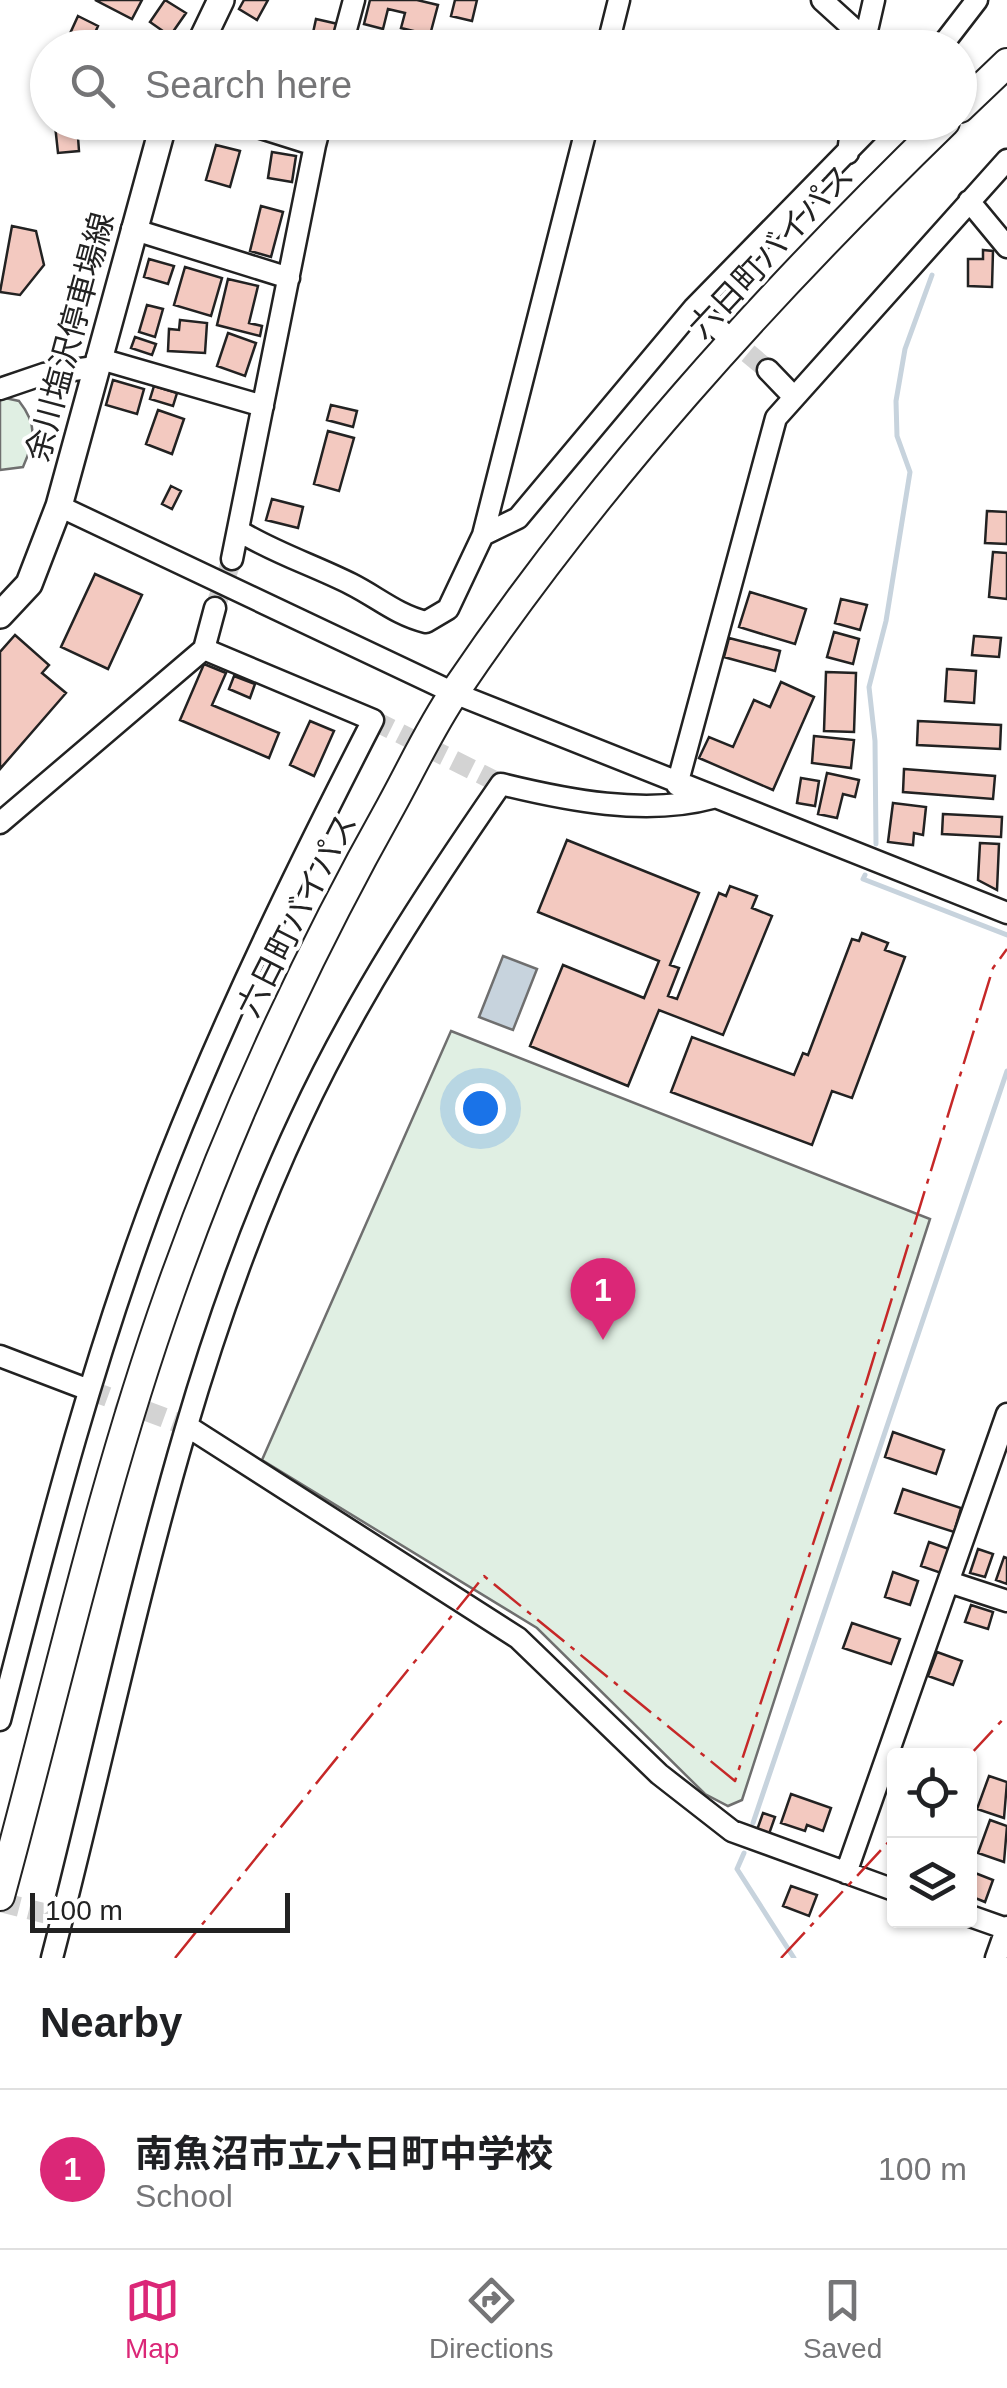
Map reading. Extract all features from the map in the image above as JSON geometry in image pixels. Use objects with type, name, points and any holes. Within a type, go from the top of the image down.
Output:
[{"type":"highway","points":[[977,92],[1007,64]]},
{"type":"highway","name":"六日町バイパス","points":[[0,1896],[128,1424],[194,1228],[278,1028],[336,910],[454,692],[579,524],[777,290],[927,140]]},
{"type":"main road","points":[[207,30],[221,0]]},
{"type":"main road","name":"余川塩沢停車場線","points":[[0,615],[29,584],[59,506],[159,140]]},
{"type":"street","points":[[346,30],[354,0]]},
{"type":"street","points":[[610,30],[618,0]]},
{"type":"street","points":[[822,0],[851,30]]},
{"type":"street","points":[[867,30],[874,0]]},
{"type":"street","points":[[954,30],[976,0]]},
{"type":"street","points":[[297,140],[315,146]]},
{"type":"street","points":[[232,559],[316,140]]},
{"type":"street","points":[[238,530],[276,554],[350,584],[404,617],[426,622],[448,609],[483,535],[583,140]]},
{"type":"street","points":[[848,153],[850,140]]},
{"type":"street","points":[[483,535],[518,518],[694,308],[860,140]]},
{"type":"street","points":[[677,785],[776,418],[1007,160]]},
{"type":"street","points":[[969,201],[1007,248]]},
{"type":"street","points":[[132,229],[289,278]]},
{"type":"street","points":[[694,308],[725,334]]},
{"type":"street","points":[[0,389],[96,362],[263,406]]},
{"type":"street","points":[[768,370],[793,396]]},
{"type":"street","points":[[59,506],[454,692],[677,785],[1007,914]]},
{"type":"street","points":[[0,823],[204,648],[215,608]]},
{"type":"street","points":[[0,1720],[89,1390],[168,1162],[278,903],[374,720],[204,648]]},
{"type":"street","points":[[52,1958],[188,1426],[232,1285],[300,1120],[405,922],[501,784],[604,802],[682,806],[712,798]]},
{"type":"street","points":[[0,1356],[89,1390]]},
{"type":"street","points":[[846,1873],[1007,1414]]},
{"type":"street","points":[[188,1426],[518,1638],[659,1774],[732,1832],[887,1888]]},
{"type":"street","points":[[949,1582],[1007,1601]]},
{"type":"street","points":[[977,1918],[1007,1928],[996,1958]]},
{"type":"green space","points":[[0,397],[19,401],[32,425],[32,441],[23,467],[0,470]]},
{"type":"green space","points":[[451,1031],[930,1219],[742,1800],[728,1806],[705,1794],[537,1628],[262,1460]]},
{"type":"shaded area","points":[[503,956],[537,969],[513,1030],[479,1017]]},
{"type":"building","points":[[95,0],[142,0],[132,19]]},
{"type":"building","points":[[165,0],[186,13],[174,30],[161,30],[150,22]]},
{"type":"building","points":[[244,0],[268,0],[257,20],[239,9]]},
{"type":"building","points":[[370,0],[417,0],[438,5],[431,30],[401,28],[405,13],[388,9],[383,29],[364,24]]},
{"type":"building","points":[[455,0],[477,0],[472,21],[451,16]]},
{"type":"building","points":[[78,16],[98,26],[96,30],[72,30]]},
{"type":"building","points":[[316,19],[338,24],[337,30],[314,30]]},
{"type":"building","points":[[57,140],[78,140],[79,151],[58,153]]},
{"type":"building","points":[[216,145],[240,151],[230,187],[206,180]]},
{"type":"building","points":[[272,152],[296,156],[292,182],[268,178]]},
{"type":"building","points":[[261,206],[283,212],[271,257],[250,251]]},
{"type":"building","points":[[12,226],[36,231],[44,265],[20,295],[0,292]]},
{"type":"building","points":[[983,250],[993,251],[992,287],[968,286],[968,259],[983,259]]},
{"type":"building","points":[[149,259],[174,266],[168,284],[144,277]]},
{"type":"building","points":[[185,267],[222,278],[211,316],[174,305]]},
{"type":"building","points":[[228,279],[258,286],[249,323],[262,326],[260,336],[217,325]]},
{"type":"building","points":[[147,305],[163,309],[155,337],[139,332]]},
{"type":"building","points":[[180,320],[207,323],[205,353],[168,351],[169,329],[179,330]]},
{"type":"building","points":[[228,333],[256,343],[245,376],[217,366]]},
{"type":"building","points":[[135,337],[156,344],[152,355],[131,348]]},
{"type":"building","points":[[113,380],[144,389],[137,414],[106,405]]},
{"type":"building","points":[[154,386],[177,393],[173,406],[150,399]]},
{"type":"building","points":[[331,405],[357,411],[353,427],[327,420]]},
{"type":"building","points":[[158,410],[184,419],[172,454],[146,444]]},
{"type":"building","points":[[328,431],[354,438],[339,491],[314,484]]},
{"type":"building","points":[[171,486],[181,491],[172,509],[162,504]]},
{"type":"building","points":[[272,499],[303,507],[298,528],[266,520]]},
{"type":"building","points":[[987,511],[1007,512],[1007,544],[985,543]]},
{"type":"building","points":[[993,552],[1007,553],[1007,599],[989,597]]},
{"type":"building","points":[[95,574],[142,595],[108,669],[61,647]]},
{"type":"building","points":[[750,592],[806,609],[795,644],[739,627]]},
{"type":"building","points":[[841,599],[867,605],[860,630],[835,623]]},
{"type":"building","points":[[834,632],[859,639],[853,664],[827,657]]},
{"type":"building","points":[[15,635],[49,665],[42,673],[66,693],[0,769],[0,652]]},
{"type":"building","points":[[974,636],[1001,638],[999,657],[972,655]]},
{"type":"building","points":[[729,638],[780,651],[775,671],[724,657]]},
{"type":"building","points":[[204,664],[226,673],[212,705],[279,733],[269,758],[180,720]]},
{"type":"building","points":[[947,669],[976,671],[974,703],[945,701]]},
{"type":"building","points":[[826,672],[856,673],[854,732],[824,731]]},
{"type":"building","points":[[234,676],[255,684],[250,698],[229,689]]},
{"type":"building","points":[[781,682],[814,697],[773,790],[699,758],[709,737],[733,747],[754,700],[770,707]]},
{"type":"building","points":[[310,721],[334,731],[314,776],[290,765]]},
{"type":"building","points":[[918,721],[1001,725],[1000,749],[917,745]]},
{"type":"building","points":[[814,736],[854,740],[851,768],[812,763]]},
{"type":"building","points":[[904,769],[995,776],[993,799],[903,792]]},
{"type":"building","points":[[827,773],[859,780],[855,797],[843,794],[837,818],[818,814]]},
{"type":"building","points":[[801,778],[819,781],[815,806],[797,803]]},
{"type":"building","points":[[893,803],[926,807],[923,835],[914,833],[913,845],[888,842]]},
{"type":"building","points":[[943,814],[1002,817],[1001,837],[942,834]]},
{"type":"building","points":[[567,840],[699,893],[670,965],[679,968],[668,996],[677,999],[719,893],[726,896],[730,886],[757,896],[752,908],[772,916],[723,1035],[659,1010],[628,1086],[530,1046],[563,965],[644,998],[659,961],[538,912]]},
{"type":"building","points":[[980,843],[999,844],[997,890],[978,880]]},
{"type":"building","points":[[862,933],[888,943],[885,950],[905,957],[852,1098],[832,1091],[812,1145],[671,1092],[692,1037],[794,1075],[803,1053],[808,1055],[852,939],[859,941]]},
{"type":"building","points":[[893,1432],[944,1450],[936,1474],[885,1457]]},
{"type":"building","points":[[903,1489],[961,1508],[954,1532],[895,1513]]},
{"type":"building","points":[[929,1542],[949,1549],[941,1573],[921,1566]]},
{"type":"building","points":[[978,1549],[993,1554],[985,1577],[970,1573]]},
{"type":"building","points":[[1004,1557],[1007,1558],[1007,1584],[996,1580]]},
{"type":"building","points":[[893,1572],[918,1581],[910,1605],[885,1597]]},
{"type":"building","points":[[971,1605],[993,1612],[988,1629],[965,1622]]},
{"type":"building","points":[[852,1623],[900,1639],[891,1664],[843,1648]]},
{"type":"building","points":[[937,1652],[962,1661],[953,1685],[928,1676]]},
{"type":"building","points":[[989,1776],[1007,1782],[1004,1818],[977,1809]]},
{"type":"building","points":[[791,1794],[831,1808],[823,1831],[807,1825],[805,1831],[781,1823]]},
{"type":"building","points":[[763,1813],[775,1817],[769,1834],[757,1830]]},
{"type":"building","points":[[990,1820],[1007,1826],[1004,1862],[978,1853]]},
{"type":"building","points":[[977,1874],[993,1880],[985,1902],[977,1899]]},
{"type":"building","points":[[791,1886],[817,1895],[809,1916],[783,1906]]},
{"type":"waterway","points":[[876,844],[875,741],[869,687],[886,621],[910,472],[897,436],[896,401],[905,349],[932,275]]},
{"type":"waterway","points":[[865,875],[863,879],[1007,935]]},
{"type":"waterway","points":[[753,1823],[1007,1071]]},
{"type":"waterway","points":[[744,1853],[737,1869],[794,1958]]},
{"type":"tunnel","points":[[725,334],[768,370]]},
{"type":"tunnel","points":[[215,608],[232,559]]},
{"type":"tunnel","points":[[373,720],[501,784]]},
{"type":"tunnel","points":[[89,1390],[187,1426]]},
{"type":"tunnel","points":[[0,1902],[63,1918]]},
{"type":"power","points":[[175,1958],[484,1576],[735,1781],[865,1386],[993,968],[1007,949]]},
{"type":"power","points":[[976,1748],[1007,1715]]},
{"type":"power","points":[[781,1958],[892,1838]]},
{"type":"place","name":"南魚沼市立六日町中学校","points":[[603,1340]]}]
